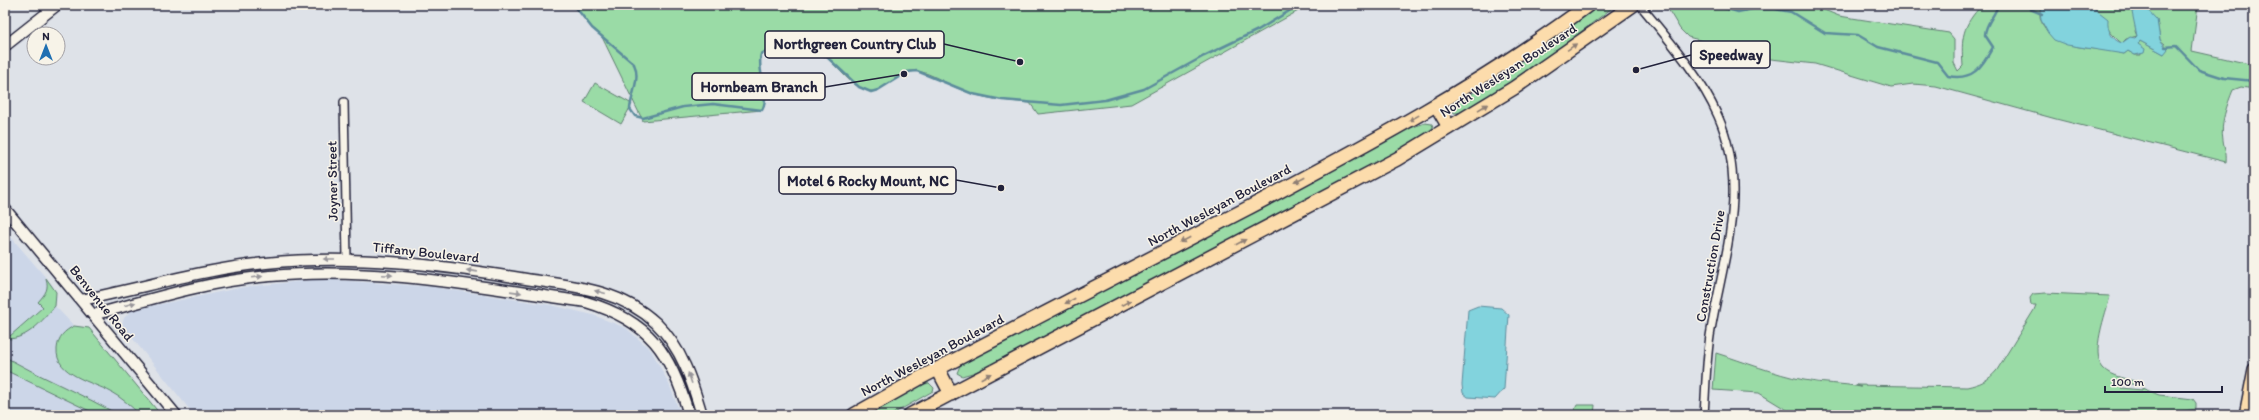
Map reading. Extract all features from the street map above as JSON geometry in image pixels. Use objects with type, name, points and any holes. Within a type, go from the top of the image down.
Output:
[{"type":"highway","name":"North Wesleyan Boulevard","points":[[854,415],[938,369],[1332,163],[1436,105],[1516,56],[1588,5]]},
{"type":"highway","name":"North Wesleyan Boulevard","points":[[910,415],[1397,159],[1514,88],[1633,5]]},
{"type":"highway","points":[[1436,105],[1449,128]]},
{"type":"highway","points":[[938,369],[951,394]]},
{"type":"main road","points":[[2245,415],[2254,369]]},
{"type":"street","points":[[5,46],[57,5]]},
{"type":"street","name":"Construction Drive","points":[[1640,5],[1689,66],[1706,92],[1718,117],[1731,165],[1734,194],[1732,222],[1709,341],[1704,415]]},
{"type":"street","name":"Joyner Street","points":[[344,102],[347,259]]},
{"type":"street","name":"Benvenue Road","points":[[5,209],[176,415]]},
{"type":"street","name":"Tiffany Boulevard","points":[[81,300],[220,269],[292,260],[347,259],[400,262],[499,274],[586,288],[615,296],[646,315],[673,343],[689,374],[702,415]]},
{"type":"street","name":"Tiffany Boulevard","points":[[93,315],[181,290],[235,280],[300,274],[352,273],[422,278],[586,302],[612,310],[627,319],[655,342],[674,370],[689,415]]},
{"type":"shaded area","points":[[5,234],[9,239],[11,237],[53,286],[57,298],[55,306],[74,326],[89,328],[161,415],[5,415]]},
{"type":"shaded area","points":[[321,279],[433,287],[551,305],[593,315],[626,328],[651,350],[669,384],[681,415],[194,415],[122,325],[124,318],[132,310],[244,287]]},
{"type":"green space","points":[[574,5],[1309,5],[1131,104],[1038,114],[1030,103],[978,96],[928,74],[917,71],[904,73],[876,91],[870,91],[859,87],[850,81],[822,53],[811,47],[798,43],[783,44],[769,49],[761,54],[760,68],[765,97],[762,110],[643,121],[601,35],[587,23]]},
{"type":"green space","points":[[1598,5],[1616,5],[1532,69],[1466,112],[1454,113],[1453,109],[1458,103],[1526,59],[1558,32]]},
{"type":"green space","points":[[1671,5],[1812,5],[1839,16],[1949,33],[1954,39],[1954,63],[1958,71],[1963,66],[1962,48],[1964,33],[1970,19],[1982,5],[2043,5],[2040,17],[2043,25],[2050,34],[2059,40],[2069,45],[2079,47],[2113,51],[2124,54],[2128,51],[2135,55],[2141,55],[2138,44],[2140,41],[2164,54],[2165,44],[2160,40],[2157,20],[2145,8],[2135,31],[2137,36],[2126,39],[2122,43],[2110,32],[2090,5],[2128,5],[2123,7],[2198,5],[2192,51],[2254,65],[2254,89],[2241,87],[2233,90],[2222,127],[2226,162],[2056,119],[1936,86],[1913,84],[1891,87],[1815,64],[1771,59],[1688,37],[1680,29],[1668,9]]},
{"type":"green space","points":[[595,83],[632,104],[621,124],[584,102]]},
{"type":"green space","points":[[1425,123],[1432,124],[1433,127],[1430,132],[1411,145],[986,369],[962,376],[957,373],[961,363],[1404,130]]},
{"type":"green space","points":[[46,278],[56,292],[55,306],[40,323],[28,333],[15,338],[7,339],[5,333],[10,336],[43,307],[38,302],[46,291]]},
{"type":"green space","points":[[2046,293],[2110,296],[2098,343],[2099,361],[2103,368],[2110,374],[2138,382],[2141,385],[2122,383],[2121,388],[2142,390],[2142,388],[2159,395],[2193,399],[2196,403],[2196,409],[2172,413],[2172,415],[1795,415],[1759,393],[1713,390],[1716,353],[1782,375],[1818,382],[1861,387],[1856,385],[1967,387],[1976,385],[1984,382],[1997,370],[2034,310],[2036,305],[2031,305],[2030,298],[2033,294]]},
{"type":"green space","points":[[74,326],[89,328],[161,415],[140,415],[115,394],[85,381],[68,371],[62,365],[58,358],[57,349],[59,341],[64,332]]},
{"type":"green space","points":[[5,357],[119,415],[98,415],[5,370]]},
{"type":"green space","points":[[929,383],[934,388],[933,391],[891,415],[869,415],[916,386]]},
{"type":"green space","points":[[1577,405],[1595,405],[1594,415],[1572,415]]},
{"type":"water","points":[[2043,5],[2090,5],[2108,19],[2110,34],[2118,42],[2122,43],[2130,37],[2135,38],[2137,36],[2132,12],[2145,7],[2157,20],[2160,40],[2168,49],[2164,54],[2140,41],[2138,44],[2145,49],[2144,53],[2135,55],[2128,51],[2124,54],[2067,45],[2054,40],[2048,33],[2041,20],[2040,10]]},
{"type":"water","points":[[1478,306],[1501,308],[1509,315],[1504,389],[1495,399],[1468,397],[1463,393],[1462,385],[1468,310]]},
{"type":"waterway","points":[[574,5],[592,28],[634,64],[636,69],[636,81],[630,109],[635,116],[643,118],[683,107],[713,104],[762,110],[765,97],[760,68],[761,54],[778,45],[794,42],[808,45],[828,58],[859,87],[871,92],[878,90],[907,72],[917,71],[973,94],[1002,100],[1061,105],[1105,100],[1144,89],[1204,56],[1258,30],[1299,5]]},
{"type":"waterway","points":[[1714,5],[1738,12],[1753,9],[1775,9],[1791,12],[1825,33],[1858,35],[1878,47],[1937,62],[1948,76],[1957,77],[1976,71],[1985,61],[1993,47],[1985,35],[1985,31],[1998,5]]},
{"type":"waterway","points":[[2028,5],[2030,9],[2042,14]]},
{"type":"waterway","points":[[2165,47],[2176,46],[2199,70],[2224,78],[2254,81]]},
{"type":"place","name":"Northgreen Country Club","points":[[1020,62]]},
{"type":"place","name":"Speedway","points":[[1636,70]]},
{"type":"place","name":"Hornbeam Branch","points":[[904,74]]},
{"type":"place","name":"Motel 6 Rocky Mount, NC","points":[[1001,188]]}]
